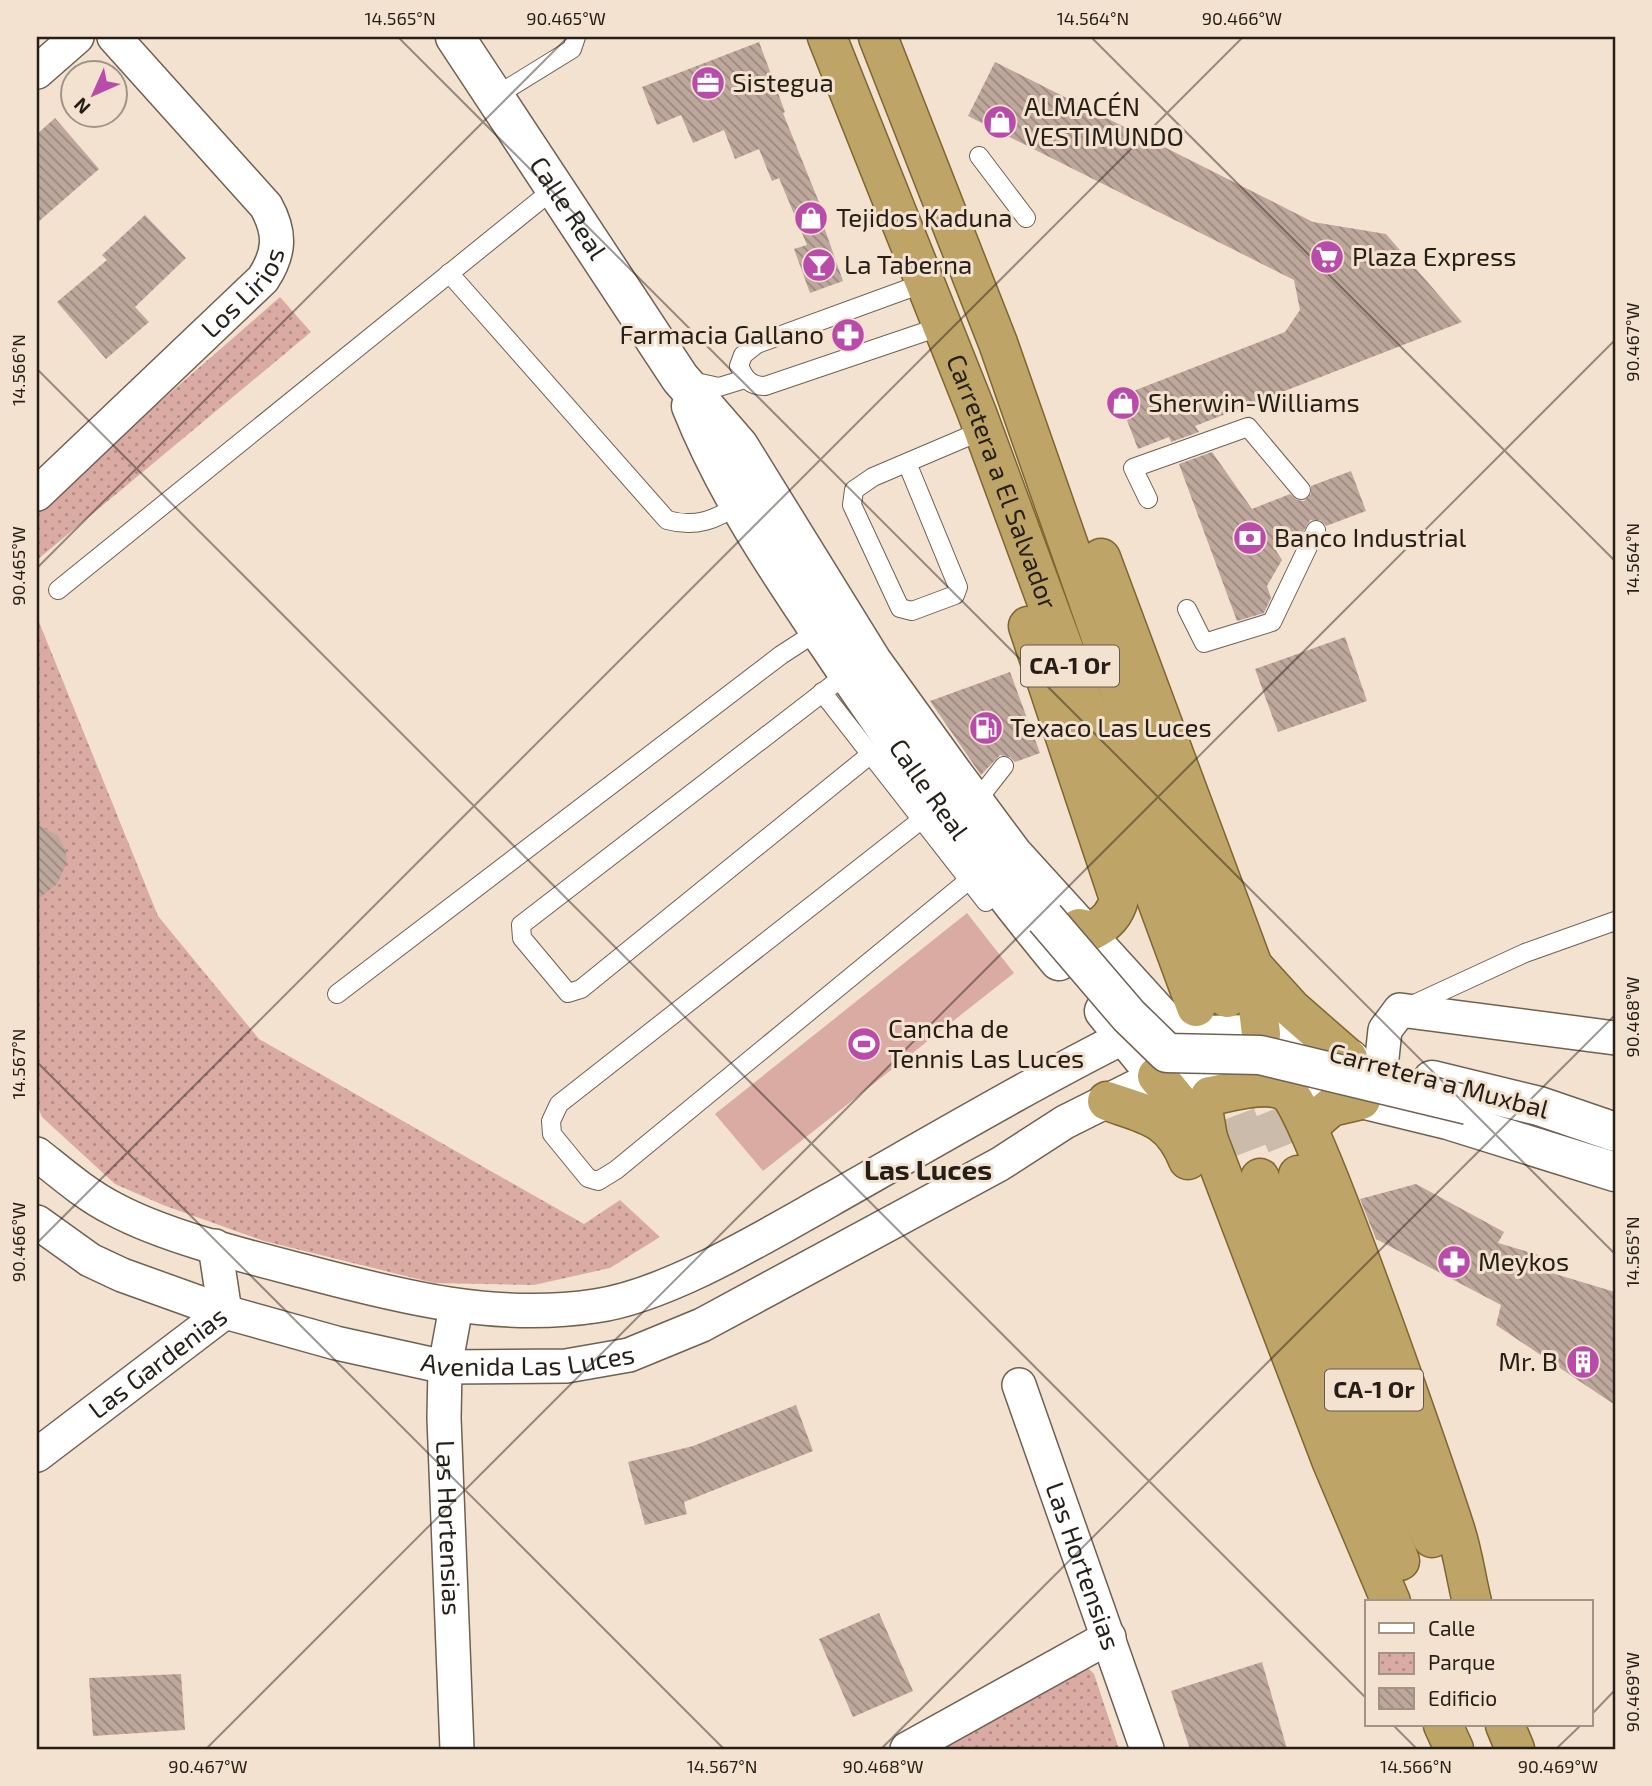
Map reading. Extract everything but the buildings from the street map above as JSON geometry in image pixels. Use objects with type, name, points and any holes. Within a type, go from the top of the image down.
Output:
[{"type":"highway","name":"Carretera a El Salvador","points":[[827,37],[979,422],[1197,1017]]},
{"type":"highway","name":"Carretera a El Salvador","points":[[878,37],[1005,363],[1197,1017]]},
{"type":"highway","points":[[1005,363],[1050,421],[1253,966],[1261,1034]]},
{"type":"highway","points":[[979,422],[1014,583],[1119,899],[1116,909],[1103,925],[1091,931],[1062,923]]},
{"type":"highway","points":[[1253,966],[1292,1009],[1364,1063]]},
{"type":"highway","points":[[1157,1076],[1208,1138]]},
{"type":"highway","points":[[1390,1600],[1331,1460],[1208,1138],[1203,1115],[1205,1100],[1246,1081],[1279,1088],[1297,1100],[1456,1532],[1472,1600]]},
{"type":"highway","points":[[1308,1127],[1331,1107],[1361,1100]]},
{"type":"highway","points":[[1107,1101],[1153,1116],[1178,1136],[1280,1393],[1331,1460]]},
{"type":"highway","name":"CA-1 Or","points":[[1298,1175],[1380,1407],[1456,1600]]},
{"type":"highway","name":"CA-1 Or","points":[[1260,1178],[1413,1600]]},
{"type":"highway","points":[[1443,1726],[1454,1749]]},
{"type":"highway","points":[[1458,1726],[1467,1749]]},
{"type":"highway","points":[[1505,1726],[1515,1749]]},
{"type":"main road","name":"Calle Real","points":[[455,37],[680,378],[739,446],[873,662],[919,707],[975,803],[1062,923],[1197,1017],[1246,1081]]},
{"type":"main road","name":"Calle Real","points":[[680,378],[712,460],[818,631],[835,682],[933,800],[1058,959],[1126,1036],[1157,1076]]},
{"type":"main road","points":[[680,378],[902,735],[1062,923],[1129,1016],[1167,1053],[1260,1055],[1468,1105],[1615,1150]]},
{"type":"main road","points":[[1126,1036],[1197,1017],[1261,1034]]},
{"type":"main road","name":"Carretera a Muxbal","points":[[1261,1034],[1364,1063],[1539,1106],[1615,1132]]},
{"type":"main road","points":[[1157,1076],[1246,1081]]},
{"type":"main road","name":"Carretera a Muxbal","points":[[1246,1081],[1361,1100],[1448,1121],[1615,1172]]},
{"type":"street","points":[[37,72],[77,37]]},
{"type":"street","name":"Los Lirios","points":[[37,494],[263,279],[273,264],[278,243],[276,223],[265,206],[114,37]]},
{"type":"street","points":[[1364,1063],[1400,1010],[1615,1038]]},
{"type":"street","name":"Avenida Las Luces","points":[[37,1154],[115,1210],[215,1245],[359,1286],[456,1307],[596,1306],[640,1294],[695,1271],[775,1231],[969,1120],[1126,1036]]},
{"type":"street","name":"Avenida Las Luces","points":[[37,1222],[90,1261],[225,1312],[336,1343],[445,1367],[566,1366],[629,1355],[702,1325],[1000,1164],[1065,1122],[1157,1076]]},
{"type":"street","points":[[969,1120],[1000,1164]]},
{"type":"street","name":"Las Gardenias","points":[[37,1455],[225,1312],[215,1245]]},
{"type":"street","name":"Las Hortensias","points":[[456,1307],[445,1367],[457,1749]]},
{"type":"street","name":"Las Hortensias","points":[[1019,1385],[1147,1749]]},
{"type":"street","points":[[907,1749],[1109,1637]]},
{"type":"lane","points":[[494,97],[572,49],[576,37]]},
{"type":"lane","points":[[979,156],[1026,218]]},
{"type":"lane","points":[[58,590],[555,188]]},
{"type":"lane","points":[[449,273],[667,520],[682,525],[698,523],[720,517],[740,503]]},
{"type":"lane","points":[[924,283],[757,344],[743,355],[739,366],[745,379],[753,386],[765,386],[942,326]]},
{"type":"lane","points":[[680,378],[719,387],[745,379]]},
{"type":"lane","points":[[907,463],[958,587],[955,595],[912,611],[900,608],[852,505],[854,490],[979,422]]},
{"type":"lane","points":[[1148,499],[1133,468],[1248,427],[1301,490]]},
{"type":"lane","points":[[1187,609],[1204,643],[1272,622],[1316,530]]},
{"type":"lane","points":[[337,994],[781,655],[818,631]]},
{"type":"lane","points":[[871,754],[581,989],[568,993],[522,938],[521,925],[835,682],[871,754],[986,902]]},
{"type":"lane","points":[[975,803],[1004,766]]},
{"type":"lane","points":[[921,820],[559,1104],[551,1121],[552,1134],[559,1143],[588,1178],[598,1181],[616,1170],[970,880]]},
{"type":"lane","points":[[1400,1010],[1525,953],[1615,921]]},
{"type":"green space","points":[[280,297],[311,332],[37,560],[37,509]]},
{"type":"green space","points":[[37,617],[158,916],[259,1039],[584,1224],[620,1200],[660,1237],[610,1268],[534,1285],[434,1283],[264,1241],[163,1205],[115,1184],[42,1117],[37,1104]]},
{"type":"green space","name":"Cancha de Tennis Las Luces","points":[[967,913],[1014,973],[763,1171],[715,1114]]},
{"type":"green space","points":[[1082,1662],[1094,1674],[1119,1749],[902,1749]]},
{"type":"tunnel","points":[[1251,1057],[1298,1175]]},
{"type":"tunnel","points":[[1216,1062],[1260,1178]]},
{"type":"place","name":"Sistegua","points":[[708,83]]},
{"type":"place","name":"ALMACÉN VESTIMUNDO","points":[[1000,122]]},
{"type":"place","name":"Tejidos Kaduna","points":[[811,218]]},
{"type":"place","name":"Plaza Express","points":[[1327,257]]},
{"type":"place","name":"La Taberna","points":[[819,265]]},
{"type":"place","name":"Farmacia Gallano","points":[[848,335]]},
{"type":"place","name":"Sherwin-Williams","points":[[1123,403]]},
{"type":"place","name":"Banco Industrial","points":[[1250,538]]},
{"type":"place","name":"Texaco Las Luces","points":[[986,728]]},
{"type":"place","name":"Cancha de Tennis Las Luces","points":[[864,1044]]},
{"type":"place","name":"Meykos","points":[[1454,1262]]},
{"type":"place","name":"Mr. B","points":[[1583,1362]]},
{"type":"district","name":"Las Luces","points":[[928,1170]]}]
